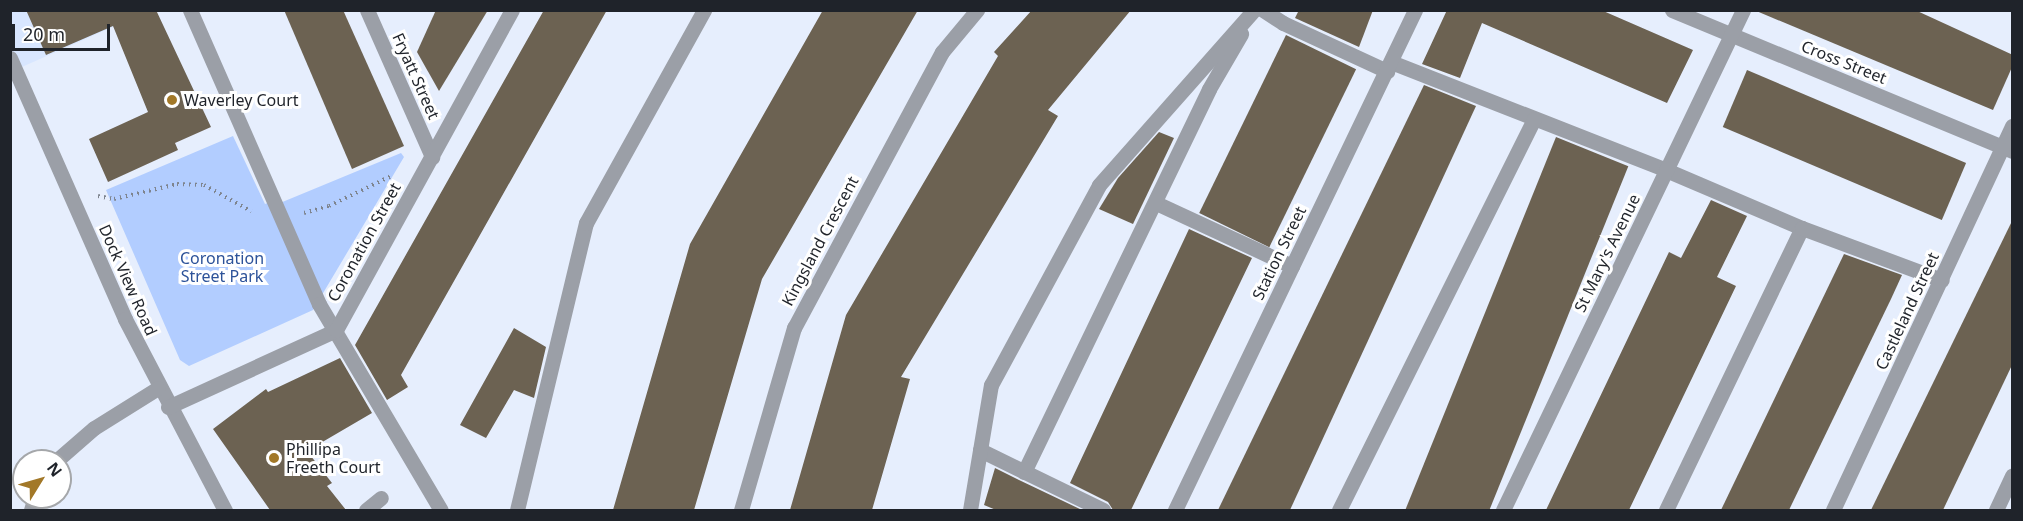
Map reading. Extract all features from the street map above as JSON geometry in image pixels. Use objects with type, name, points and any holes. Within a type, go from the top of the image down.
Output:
[{"type":"street","points":[[190,10],[271,202],[319,304],[441,510]]},
{"type":"street","name":"Fryatt Street","points":[[367,10],[432,157]]},
{"type":"street","name":"Coronation Street","points":[[336,330],[512,10]]},
{"type":"street","points":[[516,510],[586,222],[704,10]]},
{"type":"street","name":"Kingsland Crescent","points":[[741,510],[795,328],[942,52],[977,10]]},
{"type":"street","points":[[1024,472],[1156,203],[1209,89],[1254,10]]},
{"type":"street","points":[[970,510],[991,385],[1099,185],[1254,10]]},
{"type":"street","points":[[1263,10],[1283,24],[1666,170],[1802,228],[1942,280]]},
{"type":"street","name":"Station Street","points":[[1175,510],[1415,10]]},
{"type":"street","name":"Cross Street","points":[[1672,10],[2007,149]]},
{"type":"street","name":"St Mary's Avenue","points":[[1503,510],[1743,10]]},
{"type":"street","name":"Dock View Road","points":[[10,58],[158,388],[225,510]]},
{"type":"street","points":[[1339,510],[1534,119]]},
{"type":"street","name":"Castleland Street","points":[[1833,510],[2007,149],[2013,126]]},
{"type":"street","points":[[1156,203],[1292,266]]},
{"type":"street","points":[[1666,510],[1802,228]]},
{"type":"street","points":[[168,407],[336,330]]},
{"type":"street","points":[[70,449],[94,428],[158,388]]},
{"type":"street","points":[[980,450],[1103,510]]},
{"type":"street","points":[[1996,510],[2013,476]]},
{"type":"street","points":[[366,510],[381,498]]},
{"type":"shaded area","points":[[10,11],[149,11],[15,70],[11,58]]},
{"type":"green space","name":"Coronation Street Park","points":[[233,136],[265,204],[277,199],[280,203],[401,153],[404,157],[313,310],[189,366],[180,360],[106,190]]},
{"type":"building","name":"Waverley Court","points":[[26,10],[156,10],[211,127],[175,143],[178,150],[108,182],[89,139],[148,112],[113,26],[46,55]]},
{"type":"building","points":[[284,10],[343,10],[404,146],[352,169]]},
{"type":"building","points":[[436,10],[488,10],[439,91],[417,52]]},
{"type":"building","points":[[544,10],[607,10],[401,375],[408,387],[387,400],[355,345]]},
{"type":"building","points":[[823,10],[918,10],[762,279],[694,510],[613,510],[690,244]]},
{"type":"building","points":[[1032,10],[1131,10],[1048,110],[1058,116],[901,377],[910,379],[872,510],[790,510],[846,315],[998,56],[994,52]]},
{"type":"building","points":[[1299,10],[1373,10],[1359,47],[1295,18]]},
{"type":"building","points":[[1447,10],[1601,10],[1693,50],[1667,103],[1482,23],[1460,78],[1422,64]]},
{"type":"building","points":[[1754,10],[1915,10],[2013,55],[2013,65],[1993,110]]},
{"type":"building","points":[[1286,35],[1356,69],[1269,247],[1199,213]]},
{"type":"building","points":[[1747,70],[1966,163],[1942,220],[1723,127]]},
{"type":"building","points":[[1424,85],[1476,106],[1290,510],[1218,510]]},
{"type":"building","points":[[1159,132],[1174,138],[1133,224],[1099,209],[1118,178]]},
{"type":"building","points":[[1556,137],[1628,166],[1489,510],[1405,510]]},
{"type":"building","points":[[1711,200],[1747,216],[1717,277],[1736,286],[1629,510],[1546,510],[1669,252],[1681,258]]},
{"type":"building","points":[[2013,219],[2013,363],[1943,510],[1871,510]]},
{"type":"building","points":[[1189,229],[1252,258],[1131,510],[1113,510],[1108,502],[1070,483]]},
{"type":"building","points":[[1844,254],[1902,275],[1891,299],[1789,510],[1721,510]]},
{"type":"building","points":[[514,328],[546,347],[534,398],[514,390],[486,438],[460,425]]},
{"type":"building","name":"Phillipa Freeth Court","points":[[340,358],[372,413],[307,451],[332,483],[327,486],[346,510],[270,510],[213,429],[266,389],[268,392]]},
{"type":"building","points":[[995,468],[1082,510],[996,510],[984,505]]},
{"type":"place","name":"Waverley Court","points":[[172,100]]},
{"type":"place","name":"Phillipa Freeth Court","points":[[274,458]]}]
